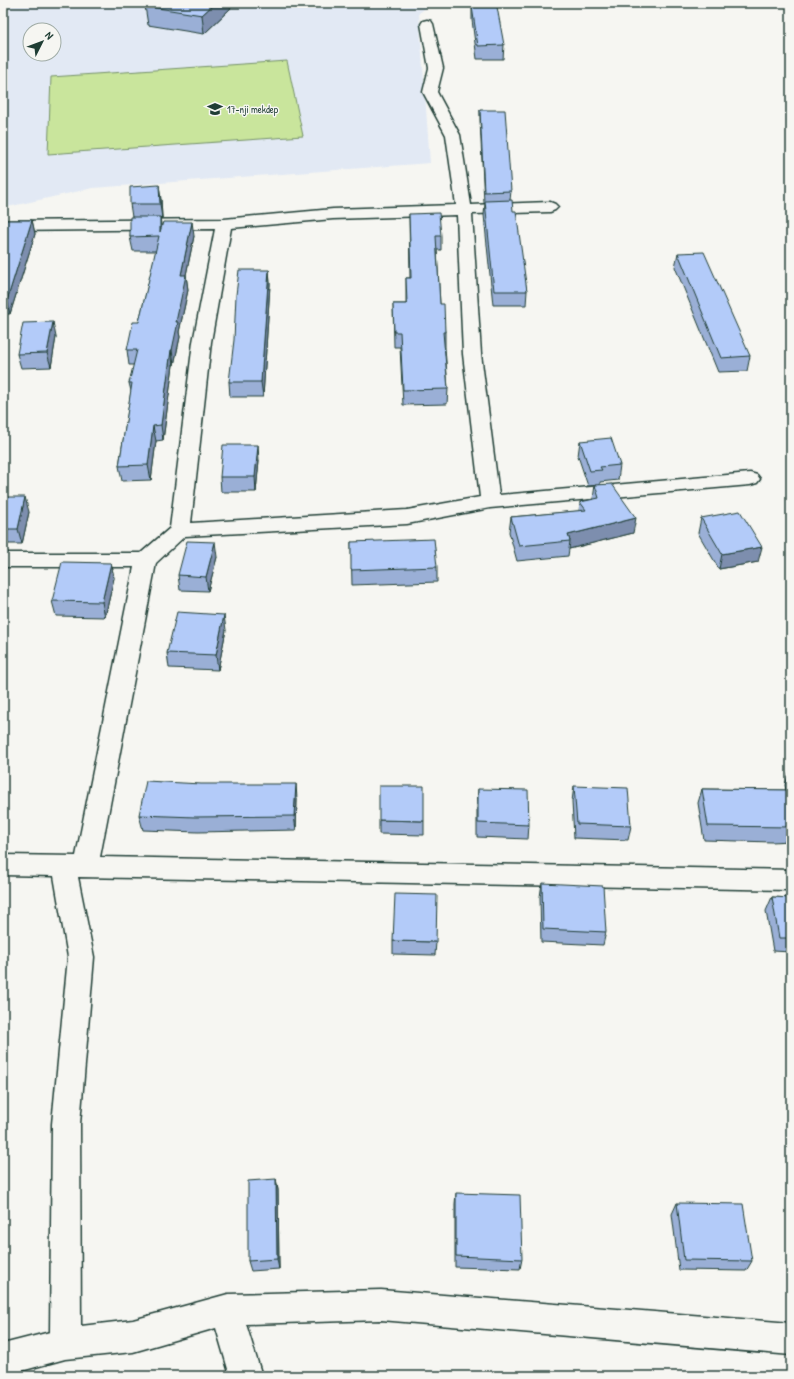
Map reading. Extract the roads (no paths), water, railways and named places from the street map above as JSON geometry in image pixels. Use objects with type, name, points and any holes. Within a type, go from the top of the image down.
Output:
[{"type":"street","points":[[427,24],[436,68],[430,92],[453,135],[464,210],[472,354],[490,502]]},
{"type":"street","points":[[3,226],[224,224],[333,214],[550,207]]},
{"type":"street","points":[[180,530],[202,342],[224,224]]},
{"type":"street","points":[[65,1343],[66,1124],[81,957],[75,866],[146,560],[180,530],[407,517],[490,502],[750,479]]},
{"type":"street","points":[[3,560],[146,560]]},
{"type":"street","points":[[3,865],[791,880]]},
{"type":"street","points":[[3,1360],[65,1343],[133,1336],[226,1310],[381,1305],[791,1339]]},
{"type":"street","points":[[226,1310],[246,1376]]},
{"type":"place","name":"17-nji mekdep","points":[[215,109]]}]
